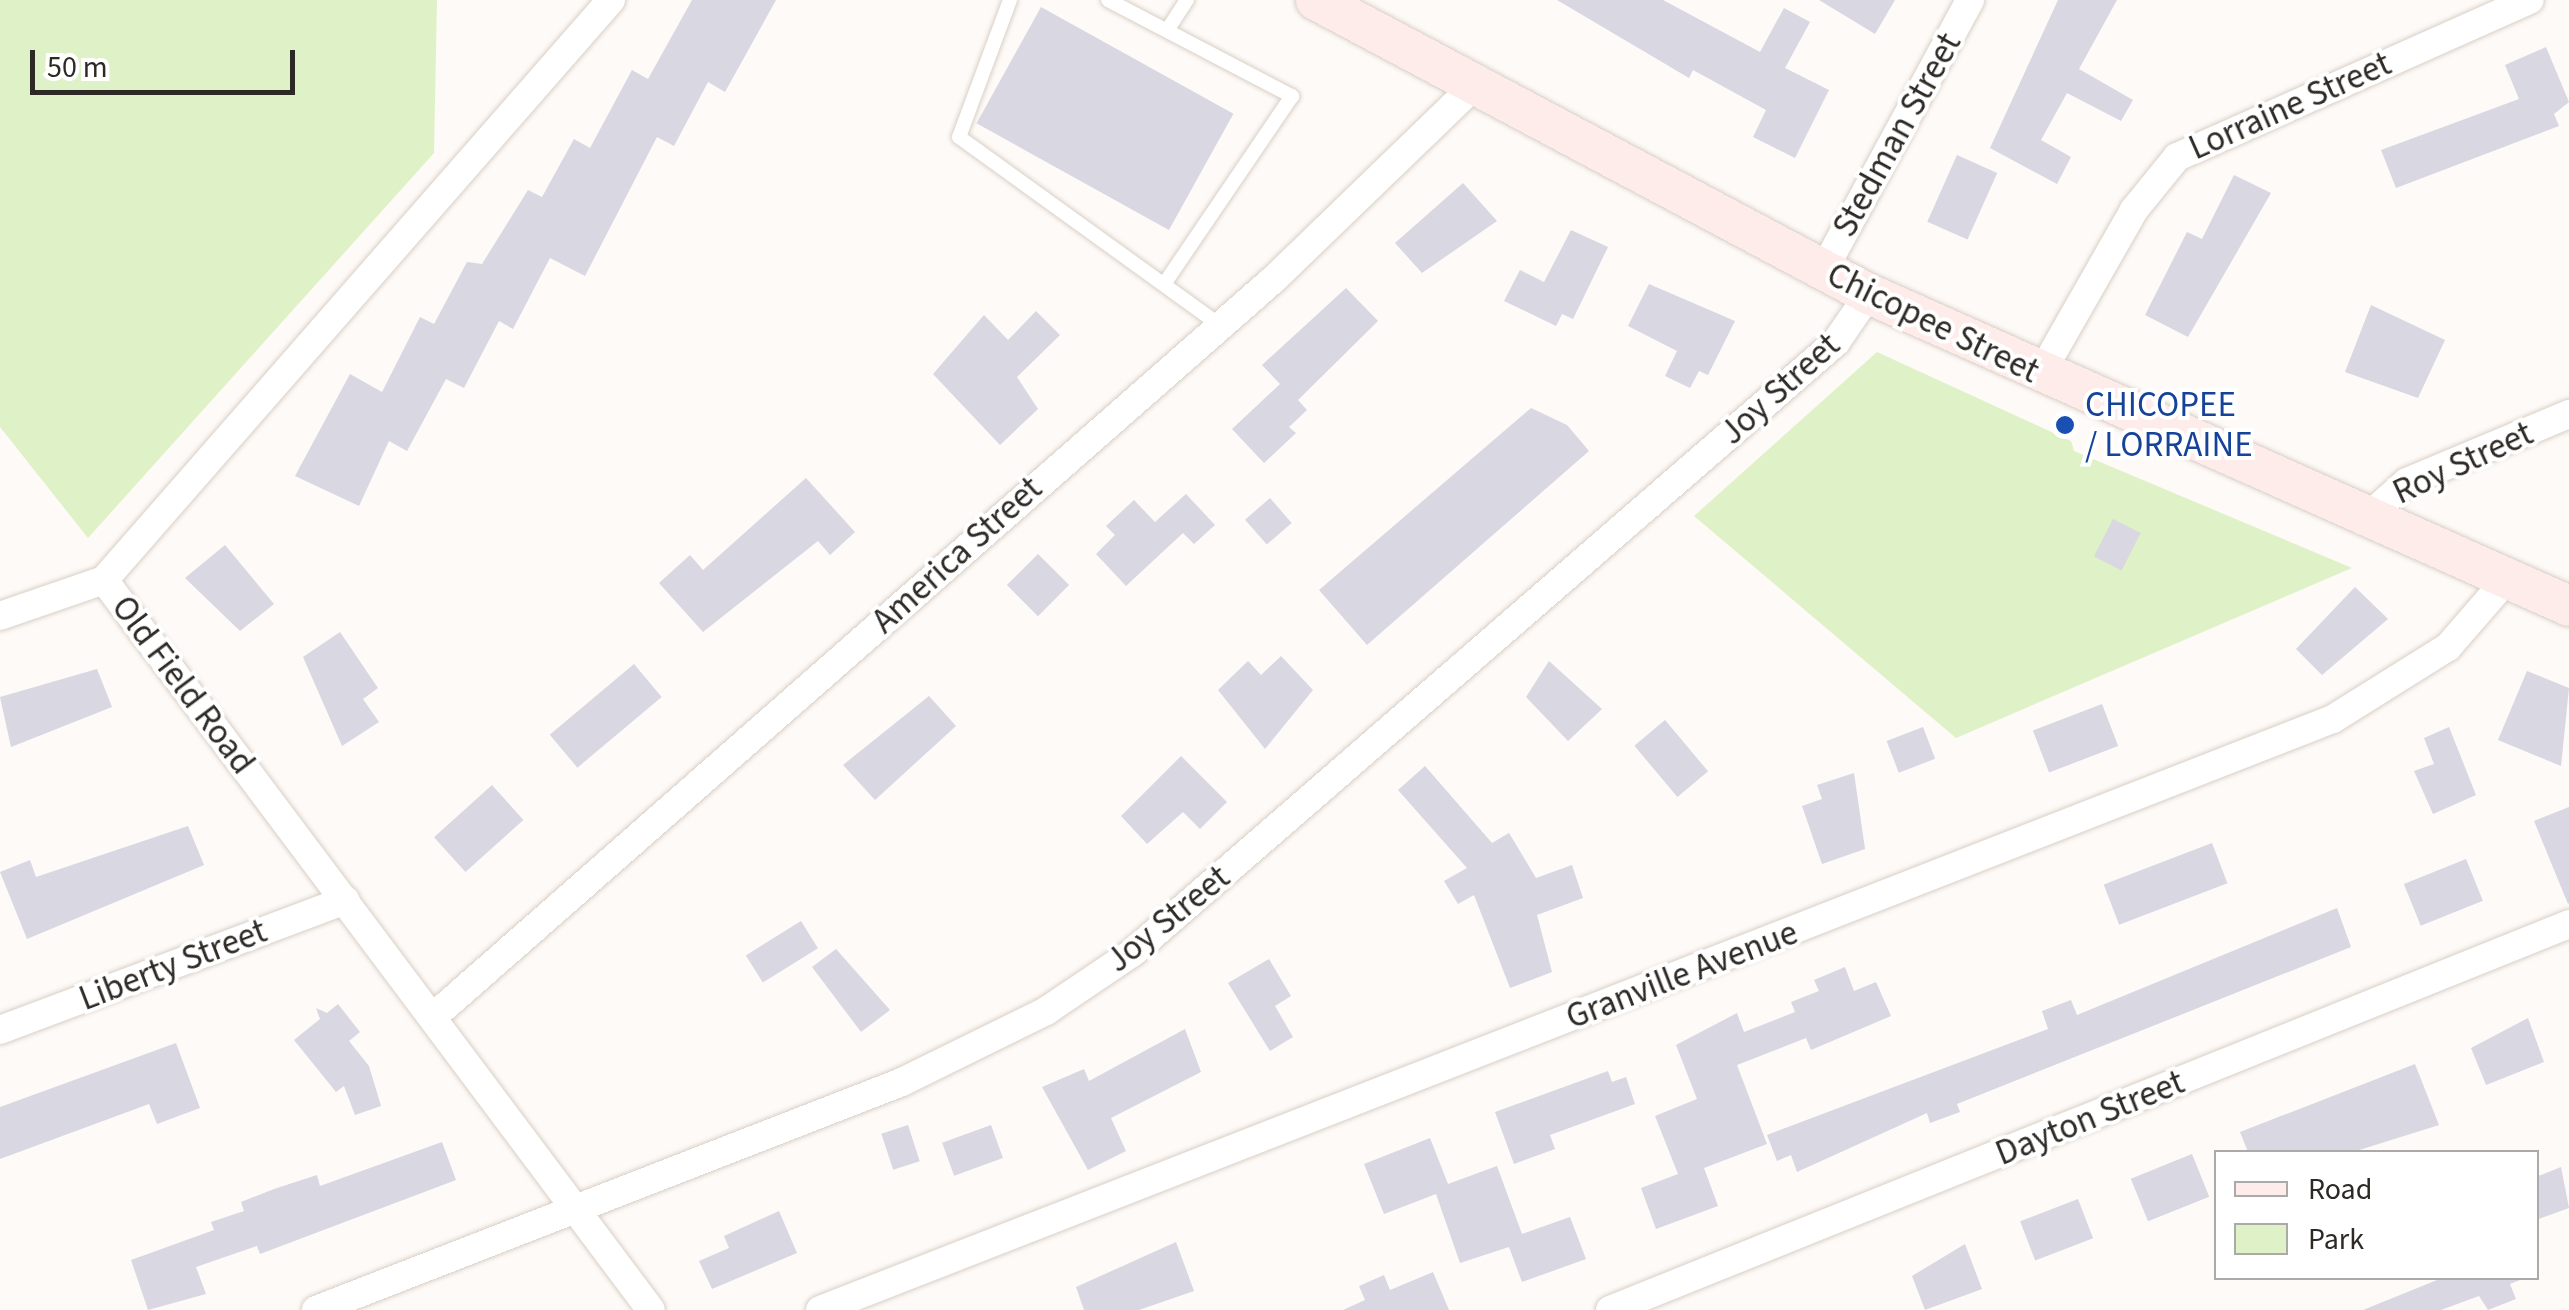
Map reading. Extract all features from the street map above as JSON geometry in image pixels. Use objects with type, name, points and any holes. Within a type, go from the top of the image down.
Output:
[{"type":"main road","name":"Chicopee Street","points":[[1316,0],[1869,294],[2363,521],[2569,606]]},
{"type":"street","name":"Old Field Road","points":[[611,0],[104,580],[577,1206],[651,1310]]},
{"type":"street","name":"Stedman Street","points":[[1823,271],[1970,0]]},
{"type":"street","name":"Lorraine Street","points":[[2040,375],[2134,210],[2177,157],[2530,0]]},
{"type":"street","name":"America Street","points":[[433,1016],[1220,325],[1474,86]]},
{"type":"street","name":"Joy Street","points":[[316,1310],[972,1050],[1132,953],[1836,342],[1869,294]]},
{"type":"street","name":"Roy Street","points":[[2363,521],[2407,482],[2569,414]]},
{"type":"street","points":[[0,616],[104,580]]},
{"type":"street","name":"Granville Avenue","points":[[820,1310],[2333,719],[2448,647],[2506,580]]},
{"type":"street","name":"Liberty Street","points":[[0,1030],[345,900]]},
{"type":"street","name":"Dayton Street","points":[[1610,1310],[2569,924]]},
{"type":"lane","points":[[1010,0],[959,137],[1220,325]]},
{"type":"lane","points":[[1108,0],[1292,96],[1165,284]]},
{"type":"lane","points":[[1168,29],[1187,0]]},
{"type":"green space","points":[[0,0],[437,0],[434,153],[88,538],[0,427]]},
{"type":"green space","points":[[1877,352],[2071,441],[2074,451],[2352,568],[1956,738],[1694,516]]},
{"type":"building","points":[[692,0],[776,0],[725,92],[708,82],[674,146],[657,137],[585,276],[550,258],[513,329],[499,321],[464,388],[446,379],[407,451],[389,441],[359,506],[295,476],[350,374],[382,392],[420,317],[434,324],[467,262],[482,264],[528,190],[542,197],[574,139],[590,148],[632,70],[648,79]]},
{"type":"building","points":[[1557,0],[1663,0],[1760,52],[1784,8],[1810,22],[1785,68],[1829,90],[1795,158],[1753,137],[1766,110],[1693,70],[1689,78]]},
{"type":"building","points":[[1819,0],[1895,0],[1875,34]]},
{"type":"building","points":[[2058,0],[2117,0],[2079,69],[2133,100],[2121,121],[2067,93],[2041,140],[2071,157],[2057,184],[1990,148]]},
{"type":"building","points":[[1041,7],[1233,114],[1169,230],[977,123]]},
{"type":"building","points":[[2546,47],[2569,102],[2554,114],[2559,126],[2396,188],[2381,150],[2519,99],[2505,65]]},
{"type":"building","points":[[1957,155],[1997,173],[1968,240],[1927,222]]},
{"type":"building","points":[[2234,175],[2271,193],[2188,337],[2145,315],[2187,232],[2202,239]]},
{"type":"building","points":[[1463,183],[1497,221],[1422,273],[1395,243]]},
{"type":"building","points":[[1571,230],[1608,247],[1573,319],[1562,314],[1556,326],[1504,301],[1520,270],[1544,282]]},
{"type":"building","points":[[1649,284],[1735,321],[1708,375],[1699,371],[1690,388],[1665,376],[1677,351],[1628,326]]},
{"type":"building","points":[[1346,288],[1378,321],[1298,400],[1307,410],[1289,427],[1296,433],[1264,463],[1232,429],[1280,384],[1262,365]]},
{"type":"building","points":[[2371,305],[2445,340],[2418,398],[2345,372]]},
{"type":"building","points":[[1036,311],[1060,335],[1017,377],[1038,409],[1000,445],[933,374],[984,315],[1008,340]]},
{"type":"building","points":[[1531,408],[1567,425],[1589,451],[1367,645],[1319,590]]},
{"type":"building","points":[[806,478],[855,532],[830,555],[818,541],[703,632],[659,583],[690,555],[703,570]]},
{"type":"building","points":[[1186,494],[1215,525],[1194,544],[1183,533],[1126,586],[1096,554],[1115,535],[1106,526],[1134,500],[1155,522]]},
{"type":"building","points":[[1270,498],[1292,523],[1267,545],[1245,520]]},
{"type":"building","points":[[2113,519],[2141,533],[2122,570],[2094,556]]},
{"type":"building","points":[[225,545],[274,604],[240,631],[185,578]]},
{"type":"building","points":[[1038,554],[1069,585],[1038,616],[1007,585]]},
{"type":"building","points":[[2355,587],[2388,619],[2322,675],[2296,649]]},
{"type":"building","points":[[340,632],[378,688],[363,699],[379,722],[342,746],[303,657]]},
{"type":"building","points":[[1281,656],[1313,690],[1265,749],[1218,690],[1248,661],[1261,675]]},
{"type":"building","points":[[1549,661],[1602,709],[1568,741],[1526,697]]},
{"type":"building","points":[[634,664],[662,697],[577,768],[550,735]]},
{"type":"building","points":[[97,669],[112,707],[11,747],[0,697]]},
{"type":"building","points":[[2527,671],[2569,688],[2561,766],[2498,740]]},
{"type":"building","points":[[929,696],[956,726],[875,800],[843,765]]},
{"type":"building","points":[[2102,704],[2118,746],[2049,773],[2033,731]]},
{"type":"building","points":[[1665,720],[1708,771],[1677,797],[1634,746]]},
{"type":"building","points":[[1923,727],[1935,759],[1899,773],[1887,741]]},
{"type":"building","points":[[2449,727],[2476,795],[2433,814],[2414,771],[2434,764],[2424,738]]},
{"type":"building","points":[[1181,756],[1227,802],[1200,829],[1183,812],[1147,844],[1121,816]]},
{"type":"building","points":[[1425,766],[1492,843],[1509,833],[1536,878],[1572,865],[1583,898],[1537,915],[1552,972],[1510,988],[1474,895],[1458,904],[1444,881],[1467,868],[1398,790]]},
{"type":"building","points":[[1854,773],[1865,849],[1822,864],[1802,806],[1822,799],[1817,785]]},
{"type":"building","points":[[492,785],[523,820],[465,872],[434,837]]},
{"type":"building","points":[[2569,807],[2569,903],[2568,904],[2534,821]]},
{"type":"building","points":[[188,826],[204,865],[27,939],[0,872],[30,860],[36,877]]},
{"type":"building","points":[[2212,843],[2227,883],[2119,925],[2104,885]]},
{"type":"building","points":[[2466,859],[2483,901],[2421,926],[2404,884]]},
{"type":"building","points":[[2337,908],[2351,947],[1957,1104],[1960,1112],[1930,1123],[1927,1113],[1797,1172],[1791,1155],[1777,1161],[1767,1135],[2048,1029],[2042,1011],[2071,1000],[2077,1015]]},
{"type":"building","points":[[801,921],[818,948],[763,983],[746,955]]},
{"type":"building","points":[[836,949],[890,1010],[861,1032],[812,967]]},
{"type":"building","points":[[1269,959],[1291,996],[1275,1006],[1293,1037],[1270,1051],[1228,983]]},
{"type":"building","points":[[1845,967],[1854,991],[1876,982],[1891,1016],[1811,1050],[1806,1038],[1737,1065],[1767,1144],[1704,1168],[1718,1206],[1656,1229],[1641,1188],[1678,1174],[1655,1116],[1697,1099],[1676,1045],[1737,1013],[1744,1032],[1795,1012],[1791,1002],[1819,991],[1814,980]]},
{"type":"building","points":[[338,1004],[360,1032],[349,1041],[369,1066],[381,1106],[355,1115],[344,1086],[336,1092],[294,1040],[320,1019],[316,1008],[327,1013]]},
{"type":"building","points":[[2528,1018],[2544,1062],[2486,1085],[2471,1048]]},
{"type":"building","points":[[1185,1029],[1201,1072],[1111,1118],[1126,1151],[1088,1170],[1042,1087],[1084,1069],[1089,1081]]},
{"type":"building","points":[[176,1043],[200,1108],[157,1124],[149,1104],[0,1159],[0,1107]]},
{"type":"building","points":[[2415,1064],[2439,1125],[2359,1150],[2247,1150],[2240,1132]]},
{"type":"building","points":[[1608,1071],[1612,1082],[1626,1077],[1635,1104],[1550,1135],[1555,1149],[1514,1164],[1495,1112]]},
{"type":"building","points":[[908,1125],[920,1161],[893,1170],[881,1134]]},
{"type":"building","points":[[991,1125],[1003,1158],[954,1176],[942,1143]]},
{"type":"building","points":[[1430,1138],[1448,1184],[1497,1166],[1522,1234],[1570,1217],[1586,1259],[1522,1282],[1509,1247],[1460,1263],[1436,1194],[1384,1214],[1364,1164]]},
{"type":"building","points":[[442,1142],[456,1180],[260,1254],[257,1246],[196,1267],[206,1294],[148,1310],[131,1260],[214,1230],[211,1222],[244,1211],[241,1202],[274,1189],[317,1175],[320,1186]]},
{"type":"building","points":[[2192,1154],[2209,1197],[2148,1221],[2131,1179]]},
{"type":"building","points":[[2561,1167],[2569,1208],[2539,1219],[2539,1176]]},
{"type":"building","points":[[2078,1199],[2093,1238],[2035,1260],[2020,1221]]},
{"type":"building","points":[[779,1211],[797,1253],[712,1289],[699,1261],[729,1248],[724,1236]]},
{"type":"building","points":[[1176,1242],[1194,1291],[1139,1310],[1084,1310],[1076,1287]]},
{"type":"building","points":[[1965,1244],[1982,1289],[1925,1310],[1912,1276]]},
{"type":"building","points":[[1433,1272],[1449,1310],[1343,1310],[1365,1300],[1359,1286],[1384,1275],[1390,1290]]},
{"type":"building","points":[[2437,1280],[2520,1280],[2510,1284],[2516,1299],[2488,1310],[2479,1296],[2441,1310],[2363,1310]]},
{"type":"place","name":"CHICOPEE / LORRAINE","points":[[2065,425]]}]
